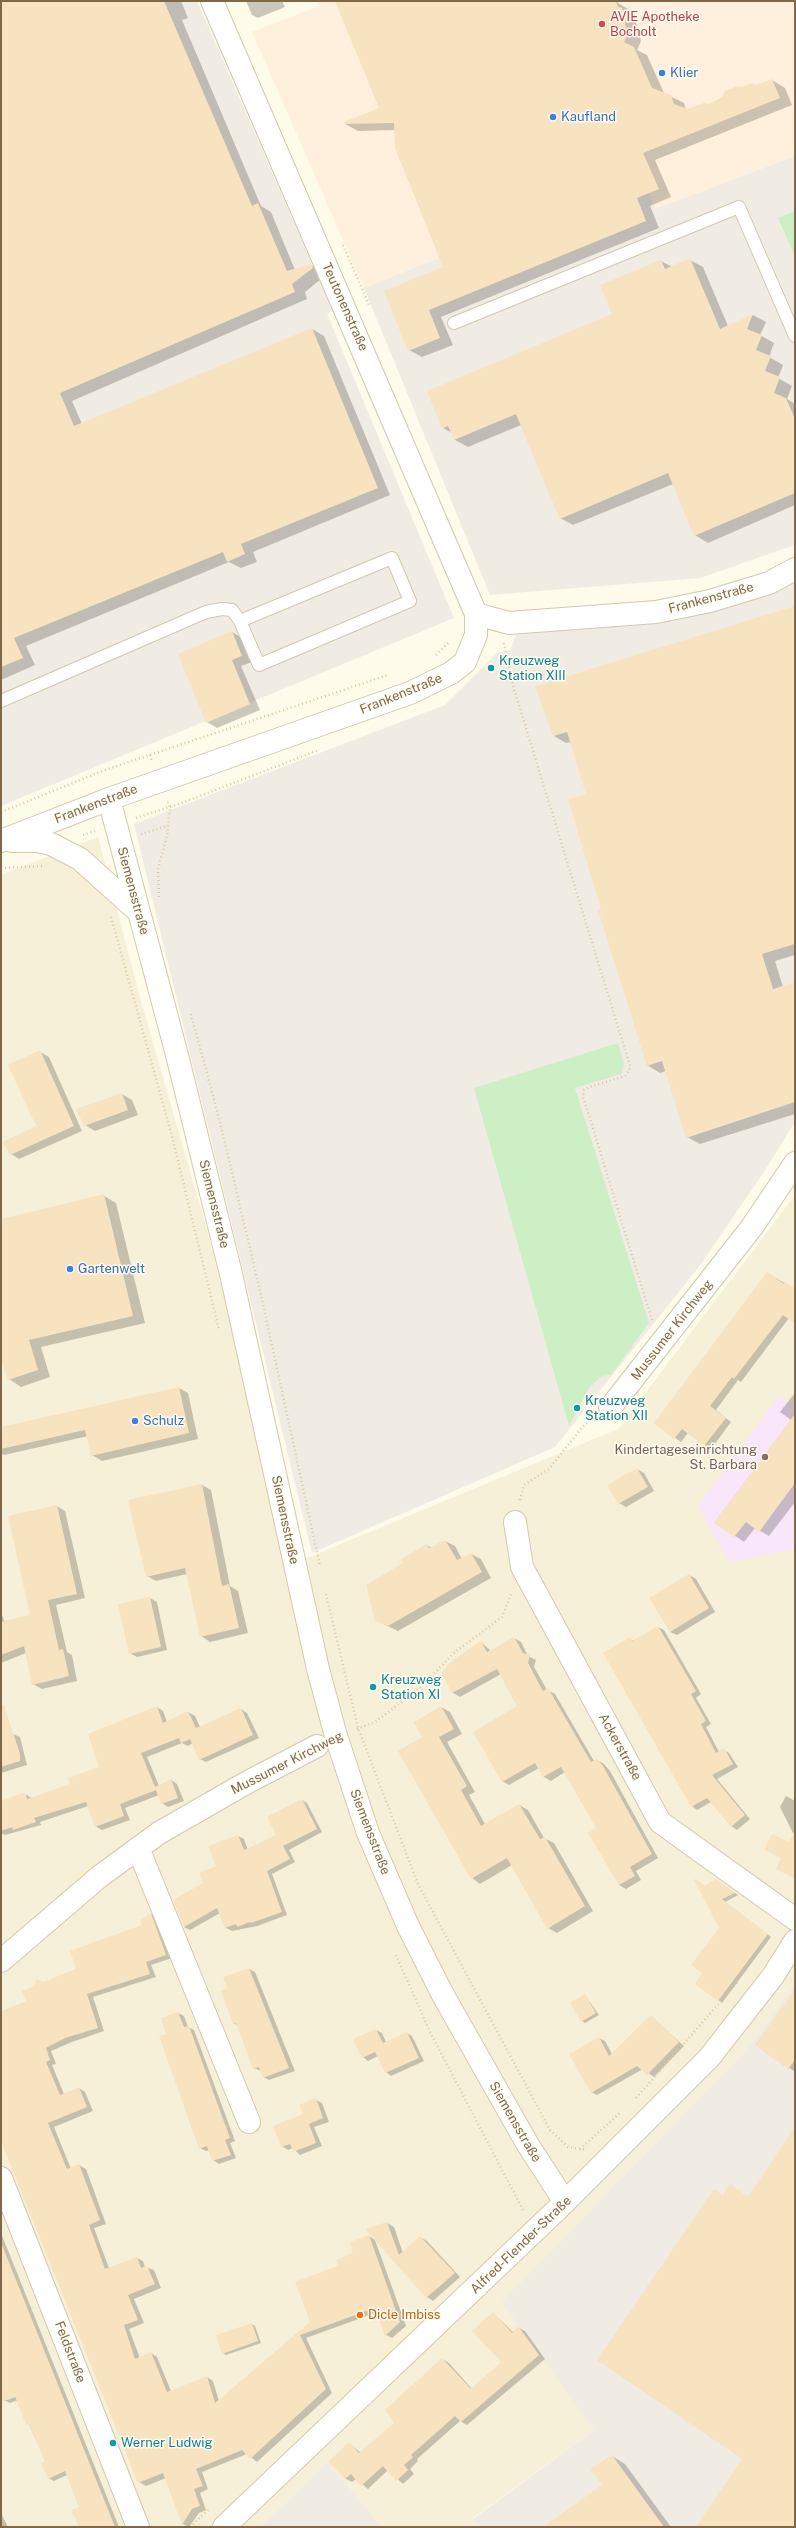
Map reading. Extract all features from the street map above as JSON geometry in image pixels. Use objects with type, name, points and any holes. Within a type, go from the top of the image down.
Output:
[{"type":"street","name":"Teutonenstraße","points":[[212,1],[476,625]]},
{"type":"street","name":"Frankenstraße","points":[[1,841],[109,799],[410,693],[451,673],[465,662],[476,625],[656,612],[710,601],[769,583],[795,569]]},
{"type":"street","name":"Siemensstraße","points":[[109,799],[229,1266],[318,1669],[336,1736],[368,1833],[408,1926],[443,1995],[524,2138],[565,2202]]},
{"type":"street","points":[[1,841],[38,841],[51,844],[80,858],[139,912]]},
{"type":"street","name":"Mussumer Kirchweg","points":[[610,1408],[661,1345],[752,1227],[795,1163]]},
{"type":"street","name":"Ackerstraße","points":[[515,1522],[522,1567],[660,1822],[795,1919]]},
{"type":"street","name":"Mussumer Kirchweg","points":[[1,1961],[99,1877],[138,1848],[246,1783],[317,1746]]},
{"type":"street","points":[[138,1848],[249,2122]]},
{"type":"street","name":"Alfred-Flender-Straße","points":[[224,2527],[565,2202],[710,2058],[772,1976],[795,1941]]},
{"type":"street","name":"Feldstraße","points":[[1,2178],[138,2527]]},
{"type":"lane","points":[[454,323],[739,207],[795,336]]},
{"type":"lane","points":[[1,702],[206,612],[222,609],[232,610],[240,621],[259,665],[410,601],[392,558],[240,621]]},
{"type":"path","points":[[433,657],[454,637],[476,625]]},
{"type":"path","points":[[502,636],[514,689],[630,1066],[630,1071],[625,1076],[589,1087],[584,1090],[583,1096],[661,1345]]},
{"type":"path","points":[[1,812],[105,770],[390,675]]},
{"type":"path","points":[[51,844],[170,807],[167,836],[158,869],[159,902]]},
{"type":"path","points":[[1,868],[49,866]]},
{"type":"path","points":[[189,1008],[220,1122],[261,1295],[321,1574]]},
{"type":"path","points":[[515,1522],[524,1485],[549,1469],[584,1425],[610,1408]]},
{"type":"path","name":"Mussumer Kirchweg","points":[[336,1736],[375,1722],[419,1689],[455,1652],[502,1616],[522,1567]]},
{"type":"path","points":[[325,1590],[358,1728],[418,1884],[550,2130],[568,2147],[580,2148],[596,2154],[607,2161]]},
{"type":"path","points":[[633,2101],[740,1980]]},
{"type":"path","points":[[580,2148],[622,2112]]},
{"type":"path","points":[[624,2117],[626,2112]]},
{"type":"path","points":[[190,2527],[212,2506]]},
{"type":"shaded area","points":[[1,1],[197,1],[333,311],[327,314],[454,618],[1,806]]},
{"type":"shaded area","points":[[317,1],[795,1],[795,156],[655,209],[641,175],[364,288],[252,32],[319,6]]},
{"type":"shaded area","points":[[795,156],[795,545],[700,578],[490,595],[364,288],[642,175],[655,209]]},
{"type":"shaded area","points":[[795,575],[795,1122],[764,1172],[698,1268],[555,1447],[312,1553],[134,824],[445,705],[498,652],[510,650],[520,624],[705,607]]},
{"type":"shaded area","points":[[98,837],[141,1001],[302,1560],[618,1429],[795,1195],[795,1983],[745,2052],[594,2430],[473,2518],[479,2527],[382,2527],[328,2462],[260,2527],[1,2527],[1,875]]},
{"type":"shaded area","name":"Kindertageseinrichtung St. Barbara","points":[[779,1396],[795,1407],[795,1549],[729,1562],[698,1506]]},
{"type":"shaded area","points":[[795,1983],[795,2527],[479,2527],[473,2519],[594,2430],[502,2302],[745,2052]]},
{"type":"shaded area","points":[[328,2462],[382,2527],[260,2527]]},
{"type":"green space","points":[[795,211],[795,257],[778,218]]},
{"type":"green space","points":[[618,1043],[624,1064],[621,1074],[575,1088],[649,1323],[611,1375],[602,1376],[589,1388],[569,1426],[474,1088]]},
{"type":"building","points":[[1,1],[164,1],[252,206],[258,203],[287,271],[311,264],[313,268],[292,284],[295,292],[60,393],[74,426],[312,328],[378,488],[241,544],[245,554],[227,562],[223,552],[14,638],[23,658],[1,667]]},
{"type":"building","name":"Kaufland","points":[[335,1],[616,1],[618,7],[622,8],[626,19],[625,24],[628,33],[624,42],[634,47],[652,88],[671,95],[674,104],[688,109],[704,103],[708,104],[721,99],[725,91],[752,83],[756,85],[772,79],[780,98],[643,153],[659,189],[637,198],[646,221],[429,310],[440,338],[408,351],[384,291],[443,267],[395,148],[394,123],[344,124],[344,122],[379,108]]},
{"type":"building","points":[[690,258],[720,329],[753,314],[747,329],[762,335],[756,350],[771,356],[765,371],[780,377],[774,393],[786,398],[795,419],[795,493],[694,536],[668,473],[560,519],[516,414],[454,440],[448,426],[442,429],[427,391],[612,314],[600,285],[661,260],[665,269]]},
{"type":"building","points":[[795,606],[795,944],[762,954],[773,989],[795,982],[795,1102],[686,1138],[662,1061],[647,1066],[598,910],[601,909],[568,799],[586,794],[567,732],[553,736],[535,686]]},
{"type":"building","points":[[232,631],[242,656],[232,660],[250,704],[206,723],[178,654]]},
{"type":"building","points":[[40,1050],[74,1126],[10,1155],[3,1142],[36,1126],[8,1065]]},
{"type":"building","points":[[122,1093],[128,1110],[84,1126],[76,1109]]},
{"type":"building","name":"Gartenwelt","points":[[104,1194],[133,1316],[29,1340],[38,1370],[8,1380],[1,1359],[1,1219]]},
{"type":"building","points":[[767,1272],[784,1284],[785,1282],[795,1289],[795,1324],[783,1315],[734,1379],[732,1377],[710,1406],[726,1418],[704,1446],[682,1429],[674,1439],[654,1423]]},
{"type":"building","name":"Schulz","points":[[179,1387],[189,1433],[91,1456],[85,1430],[1,1449],[1,1427]]},
{"type":"building","points":[[795,1414],[795,1483],[759,1532],[746,1522],[734,1537],[714,1523]]},
{"type":"building","points":[[637,1468],[648,1487],[618,1504],[607,1485]]},
{"type":"building","points":[[202,1484],[222,1586],[229,1584],[239,1628],[200,1637],[185,1568],[146,1577],[128,1500]]},
{"type":"building","points":[[57,1505],[77,1594],[48,1600],[59,1650],[63,1649],[69,1676],[32,1685],[24,1646],[1,1655],[1,1622],[30,1615],[8,1516]]},
{"type":"building","points":[[445,1540],[457,1560],[471,1553],[482,1572],[388,1626],[375,1621],[366,1585],[403,1563],[401,1559],[427,1544],[429,1548]]},
{"type":"building","points":[[689,1574],[709,1608],[670,1632],[649,1598]]},
{"type":"building","points":[[150,1597],[161,1647],[129,1654],[118,1604]]},
{"type":"building","points":[[658,1626],[696,1691],[691,1694],[706,1721],[701,1724],[716,1753],[724,1748],[733,1764],[712,1775],[745,1815],[731,1827],[707,1798],[691,1807],[603,1653],[630,1637],[632,1641]]},
{"type":"building","points":[[514,1637],[523,1653],[530,1655],[528,1663],[543,1691],[548,1688],[591,1762],[597,1759],[603,1766],[652,1854],[630,1867],[635,1876],[619,1885],[588,1833],[596,1828],[561,1767],[543,1777],[535,1763],[502,1782],[473,1732],[517,1706],[497,1669],[452,1693],[441,1673],[454,1659],[481,1641],[487,1652]]},
{"type":"building","points":[[4,1705],[20,1754],[20,1761],[1,1767],[1,1706]]},
{"type":"building","points":[[157,1706],[163,1723],[188,1711],[196,1728],[241,1708],[253,1735],[199,1760],[190,1739],[181,1743],[179,1738],[141,1753],[155,1787],[171,1779],[178,1798],[161,1804],[156,1790],[120,1804],[124,1816],[95,1827],[86,1802],[34,1818],[36,1822],[13,1830],[12,1827],[1,1831],[1,1801],[25,1792],[27,1799],[70,1784],[68,1778],[99,1767],[88,1734]]},
{"type":"building","points":[[441,1706],[454,1729],[439,1737],[467,1786],[461,1790],[481,1826],[519,1804],[540,1839],[545,1837],[585,1906],[547,1929],[507,1858],[471,1879],[398,1751],[422,1737],[414,1722]]},
{"type":"building","points":[[302,1799],[317,1829],[283,1846],[290,1859],[267,1871],[282,1912],[237,1927],[236,1924],[225,1928],[217,1908],[184,1927],[173,1900],[203,1883],[199,1873],[216,1866],[208,1846],[238,1835],[244,1850],[276,1835],[267,1817]]},
{"type":"building","points":[[795,1830],[795,1879],[776,1869],[781,1858],[764,1850],[772,1834],[789,1842]]},
{"type":"building","points":[[693,1878],[704,1886],[716,1879],[735,1893],[722,1899],[768,1934],[718,2001],[695,1984],[702,1973],[691,1965],[719,1928]]},
{"type":"building","points":[[151,1913],[166,1955],[146,1962],[150,1974],[87,1994],[98,2028],[65,2038],[46,2048],[50,2060],[46,2062],[60,2095],[79,2087],[87,2107],[48,2123],[67,2169],[79,2164],[100,2220],[89,2225],[105,2269],[137,2257],[141,2268],[147,2266],[155,2284],[128,2295],[138,2320],[124,2325],[135,2359],[151,2352],[167,2392],[207,2376],[215,2403],[310,2322],[295,2282],[338,2266],[336,2260],[353,2253],[350,2242],[369,2235],[400,2322],[385,2336],[375,2308],[300,2335],[326,2389],[250,2459],[242,2450],[196,2469],[203,2486],[194,2489],[200,2506],[192,2509],[182,2525],[163,2473],[138,2483],[1,2141],[1,2012],[26,2001],[22,1991],[34,1986],[37,1979],[43,1982],[76,1969],[70,1951],[142,1925],[140,1920]]},
{"type":"building","points":[[249,1968],[289,2068],[263,2078],[259,2067],[253,2069],[236,2023],[233,2024],[221,1991],[227,1988],[223,1977]]},
{"type":"building","points":[[795,1989],[795,2060],[788,2069],[755,2045]]},
{"type":"building","points":[[585,1994],[596,2013],[581,2022],[570,2003]]},
{"type":"building","points":[[178,2012],[184,2027],[189,2026],[230,2138],[225,2140],[231,2155],[212,2161],[207,2146],[199,2149],[159,2036],[166,2034],[161,2018]]},
{"type":"building","points":[[651,2015],[679,2042],[647,2075],[637,2066],[591,2093],[569,2054],[599,2037],[609,2056]]},
{"type":"building","points":[[376,2029],[383,2043],[407,2032],[419,2058],[385,2073],[375,2052],[362,2058],[353,2039]]},
{"type":"building","points":[[316,2098],[323,2118],[309,2124],[316,2143],[293,2152],[290,2144],[281,2147],[273,2126],[303,2114],[299,2105]]},
{"type":"building","points":[[795,2127],[795,2527],[696,2527],[742,2459],[597,2360],[714,2189],[723,2195],[730,2184],[748,2197]]},
{"type":"building","points":[[387,2222],[399,2255],[420,2236],[455,2273],[426,2298],[365,2229]]},
{"type":"building","points":[[1,2245],[115,2527],[79,2527],[71,2510],[79,2507],[65,2471],[48,2479],[41,2463],[45,2462],[29,2424],[26,2425],[15,2396],[1,2402]]},
{"type":"building","points":[[493,2312],[512,2333],[518,2326],[539,2355],[461,2422],[455,2416],[411,2455],[413,2457],[404,2465],[408,2470],[396,2481],[383,2466],[361,2486],[351,2474],[345,2479],[328,2462],[349,2442],[359,2453],[394,2423],[385,2410],[442,2358],[471,2389],[501,2362],[472,2331]]},
{"type":"building","points":[[252,2323],[258,2341],[222,2354],[216,2335]]},
{"type":"building","points":[[612,2455],[664,2527],[543,2527],[602,2485],[590,2469]]},
{"type":"place","name":"AVIE Apotheke Bocholt","points":[[602,24]]},
{"type":"place","name":"Klier","points":[[662,73]]},
{"type":"place","name":"Kaufland","points":[[553,117]]},
{"type":"place","name":"Kreuzweg Station XIII","points":[[491,668]]},
{"type":"place","name":"Gartenwelt","points":[[70,1269]]},
{"type":"place","name":"Kreuzweg Station XII","points":[[577,1408]]},
{"type":"place","name":"Schulz","points":[[135,1421]]},
{"type":"place","name":"Kindertageseinrichtung St. Barbara","points":[[765,1457]]},
{"type":"place","name":"Kreuzweg Station XI","points":[[373,1687]]},
{"type":"place","name":"Dicle Imbiss","points":[[360,2315]]},
{"type":"place","name":"Werner Ludwig","points":[[113,2443]]}]
